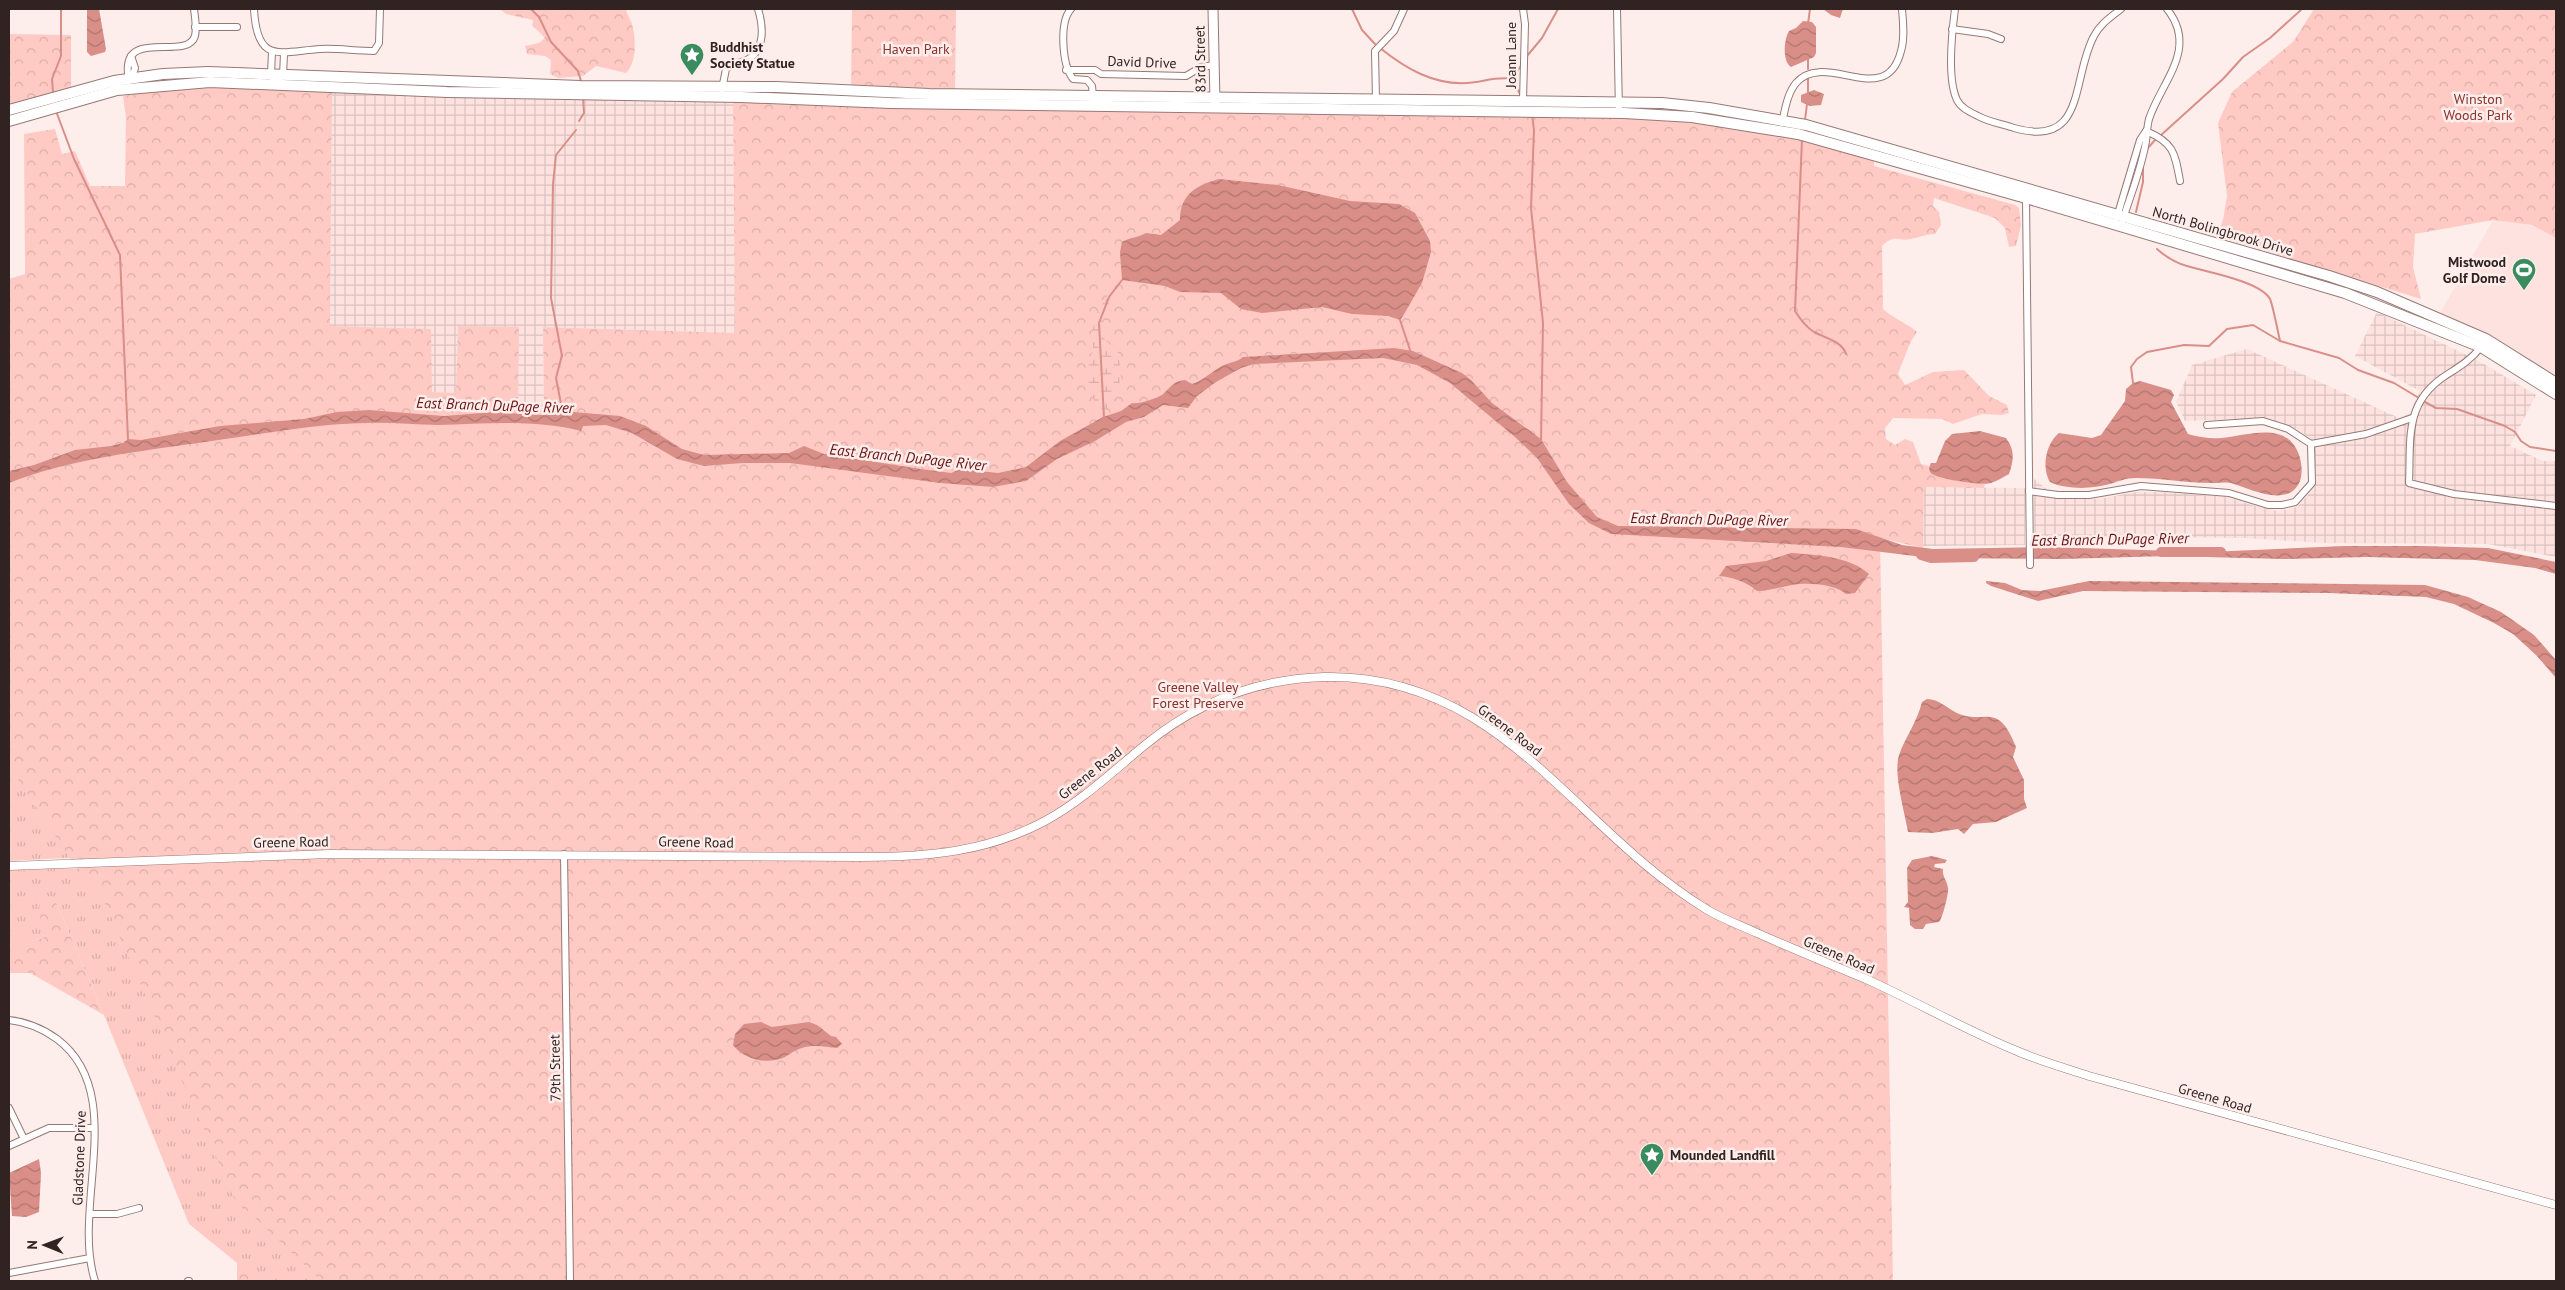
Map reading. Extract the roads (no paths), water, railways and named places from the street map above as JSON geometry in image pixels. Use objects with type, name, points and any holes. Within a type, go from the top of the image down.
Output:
[{"type":"main road","name":"83rd Street","points":[[1213,9],[1215,103]]},
{"type":"main road","points":[[9,110],[93,86],[132,78],[185,72],[722,92],[891,103],[1215,103],[1709,108],[1781,126]]},
{"type":"main road","points":[[9,121],[117,90],[210,82],[486,93],[722,92],[1093,96],[1215,103],[1376,100],[1523,101],[1619,107]]},
{"type":"main road","name":"North Bolingbrook Drive","points":[[1781,126],[1867,142],[2345,292],[2481,347],[2556,394]]},
{"type":"main road","name":"North Bolingbrook Drive","points":[[1781,126],[1873,156],[2026,198],[2329,276],[2377,292],[2486,338],[2556,383]]},
{"type":"street","points":[[132,78],[135,68],[131,56],[141,49],[187,45],[195,36],[194,9]]},
{"type":"street","points":[[254,9],[257,33],[262,43],[272,52],[284,54],[338,48],[374,51],[379,43],[380,9]]},
{"type":"street","points":[[722,92],[726,69],[752,56],[760,44],[762,26],[758,9]]},
{"type":"street","points":[[1070,9],[1066,14],[1064,27],[1066,70],[1073,79],[1087,80],[1092,86],[1093,96]]},
{"type":"street","points":[[1376,100],[1375,51],[1394,32],[1404,9]]},
{"type":"street","name":"Joann Lane","points":[[1523,9],[1525,24],[1523,101]]},
{"type":"street","points":[[1617,9],[1619,107]]},
{"type":"street","points":[[1781,126],[1795,85],[1811,73],[1832,72],[1868,80],[1888,72],[1895,65],[1901,53],[1902,9]]},
{"type":"street","points":[[1955,9],[1952,29],[1953,87],[1958,101],[1968,111],[1983,118],[2030,132],[2044,132],[2062,125],[2071,112],[2094,36],[2104,22],[2121,9]]},
{"type":"street","points":[[2120,222],[2146,141],[2146,131],[2152,111],[2173,73],[2178,59],[2178,35],[2174,19],[2167,9]]},
{"type":"street","points":[[195,27],[236,26]]},
{"type":"street","points":[[1952,29],[1988,34],[2001,39]]},
{"type":"street","points":[[272,52],[271,74],[275,85]]},
{"type":"street","points":[[275,85],[283,75],[284,54]]},
{"type":"street","name":"David Drive","points":[[1066,70],[1095,70],[1101,74],[1186,76],[1201,67],[1214,65]]},
{"type":"street","points":[[2146,131],[2165,141],[2172,149],[2180,181]]},
{"type":"street","points":[[2026,198],[2030,565]]},
{"type":"street","points":[[2481,347],[2472,359],[2443,378],[2420,402],[2412,418],[2409,483],[2454,494],[2556,506]]},
{"type":"street","points":[[2207,425],[2263,421],[2288,429],[2311,444],[2366,434],[2412,418]]},
{"type":"street","points":[[2029,491],[2058,495],[2089,495],[2141,486],[2229,493],[2261,503],[2282,505],[2295,502],[2312,483],[2311,444]]},
{"type":"street","name":"Greene Road","points":[[9,866],[330,854],[911,857],[971,849],[1024,831],[1065,809],[1163,731],[1216,701],[1258,686],[1305,678],[1339,677],[1387,683],[1443,701],[1492,729],[1658,875],[1711,912],[1870,981],[2014,1050],[2089,1076],[2556,1205]]},
{"type":"street","name":"79th Street","points":[[564,854],[570,1281]]},
{"type":"street","name":"Gladstone Drive","points":[[9,1020],[20,1021],[42,1029],[70,1049],[90,1087],[94,1107],[90,1258],[95,1281]]},
{"type":"street","points":[[9,1108],[24,1139]]},
{"type":"street","points":[[9,1146],[50,1128],[94,1128]]},
{"type":"street","points":[[90,1214],[118,1214],[139,1208]]},
{"type":"street","points":[[9,1273],[90,1258]]},
{"type":"water","points":[[87,9],[99,9],[106,49],[105,52],[91,56],[87,52]]},
{"type":"water","points":[[1823,9],[1843,9],[1840,18],[1831,15]]},
{"type":"water","points":[[1803,21],[1812,22],[1816,27],[1816,53],[1814,57],[1791,67],[1785,55],[1786,39],[1789,31],[1796,28]]},
{"type":"water","points":[[1814,90],[1824,94],[1821,105],[1810,106],[1801,102],[1801,95]]},
{"type":"water","points":[[1219,179],[1278,185],[1350,201],[1399,204],[1415,213],[1430,241],[1431,252],[1422,283],[1400,320],[1388,316],[1352,314],[1322,307],[1262,313],[1241,309],[1221,293],[1180,292],[1165,286],[1122,280],[1120,252],[1122,242],[1146,233],[1161,235],[1180,220],[1183,203],[1191,192],[1204,184]]},
{"type":"water","points":[[1394,348],[1413,351],[1462,373],[1471,380],[1492,403],[1541,439],[1567,482],[1597,517],[1618,526],[1856,529],[1902,545],[1933,549],[2046,547],[2209,552],[2345,546],[2488,548],[2556,562],[2556,574],[2535,568],[2475,560],[2367,557],[2284,559],[2168,556],[2062,559],[1931,558],[1841,547],[1611,534],[1589,523],[1569,504],[1537,458],[1515,437],[1450,383],[1417,365],[1383,358],[1254,364],[1241,368],[1216,382],[1197,396],[1188,408],[1163,405],[1144,417],[1126,422],[1095,441],[1057,459],[1026,481],[993,487],[940,483],[790,463],[743,463],[704,466],[677,459],[632,433],[606,425],[583,426],[581,431],[545,425],[509,423],[438,425],[375,423],[305,428],[106,457],[57,467],[9,483],[9,471],[34,465],[75,450],[111,446],[123,443],[128,439],[141,440],[220,426],[304,419],[337,412],[369,410],[444,416],[494,412],[542,415],[573,412],[620,416],[646,426],[682,449],[704,455],[789,453],[804,446],[824,454],[921,469],[951,473],[961,469],[998,473],[1026,467],[1060,441],[1103,417],[1121,411],[1132,403],[1142,402],[1162,395],[1177,382],[1185,380],[1192,384],[1196,383],[1220,367],[1243,357]]},
{"type":"water","points":[[2140,381],[2171,390],[2174,395],[2171,402],[2188,434],[2204,438],[2217,438],[2267,433],[2287,438],[2295,446],[2300,458],[2302,472],[2298,485],[2284,495],[2276,495],[2256,492],[2231,483],[2202,483],[2136,478],[2103,486],[2080,488],[2057,485],[2050,482],[2045,463],[2048,449],[2055,437],[2059,433],[2092,438],[2101,435],[2125,401],[2126,389],[2133,383]]},
{"type":"water","points":[[1980,431],[2006,438],[2013,455],[2009,474],[1986,484],[1952,480],[1931,473],[1929,469],[1931,463],[1936,463],[1945,441],[1952,434]]},
{"type":"water","points":[[1791,553],[1842,560],[1852,563],[1869,574],[1855,593],[1846,594],[1835,588],[1813,584],[1798,584],[1757,591],[1739,581],[1719,576],[1726,566],[1766,561]]},
{"type":"water","points":[[1986,581],[2005,583],[2022,590],[2040,591],[2089,581],[2425,585],[2468,597],[2501,612],[2534,635],[2556,660],[2556,678],[2536,655],[2513,634],[2454,604],[2426,597],[2328,593],[2083,591],[2038,601],[1991,586]]},
{"type":"water","points":[[1927,699],[1939,702],[1965,716],[1996,718],[2003,723],[2016,747],[2013,757],[2024,780],[2024,799],[2027,808],[1996,822],[1973,824],[1964,834],[1958,829],[1932,833],[1908,832],[1898,783],[1899,755],[1922,702]]},
{"type":"water","points":[[1932,856],[1947,860],[1945,863],[1935,864],[1934,867],[1943,869],[1948,888],[1946,900],[1939,922],[1926,924],[1923,929],[1915,929],[1910,925],[1909,908],[1904,907],[1908,902],[1907,868],[1912,860]]},
{"type":"water","points":[[761,1022],[772,1027],[809,1022],[817,1025],[831,1036],[836,1037],[842,1044],[837,1048],[811,1046],[798,1049],[785,1057],[771,1061],[757,1060],[743,1054],[733,1045],[735,1034],[744,1024]]},
{"type":"water","points":[[39,1159],[41,1173],[39,1212],[26,1217],[12,1216],[9,1173]]},
{"type":"waterway","points":[[53,92],[52,79],[61,56],[61,9]]},
{"type":"waterway","points":[[531,9],[539,17],[551,42],[578,71],[581,81]]},
{"type":"waterway","points":[[1352,9],[1362,30],[1375,44]]},
{"type":"waterway","points":[[1527,56],[1542,38],[1558,9]]},
{"type":"waterway","points":[[1808,24],[1810,9]]},
{"type":"waterway","points":[[2160,136],[2223,79],[2243,57],[2270,38],[2302,9]]},
{"type":"waterway","points":[[1380,48],[1420,74],[1443,81],[1467,83],[1512,79]]},
{"type":"waterway","points":[[1808,58],[1808,69]]},
{"type":"waterway","points":[[1520,67],[1512,79],[1520,94]]},
{"type":"waterway","points":[[1808,76],[1808,94]]},
{"type":"waterway","points":[[579,121],[584,113],[583,98]]},
{"type":"waterway","points":[[1805,120],[1807,104]]},
{"type":"waterway","points":[[56,111],[74,159],[120,255],[128,440]]},
{"type":"waterway","points":[[1532,114],[1534,130],[1531,208],[1543,323],[1541,441]]},
{"type":"waterway","points":[[562,356],[551,298],[553,184],[556,155],[576,130]]},
{"type":"waterway","points":[[1802,139],[1795,311],[1808,328],[1833,340],[1841,346],[1846,354]]},
{"type":"waterway","points":[[2147,149],[2155,140]]},
{"type":"waterway","points":[[2136,212],[2143,182],[2143,166]]},
{"type":"waterway","points":[[2157,249],[2179,263],[2244,282],[2264,293],[2270,299],[2280,341]]},
{"type":"waterway","points":[[1104,418],[1099,323],[1109,297],[1122,280]]},
{"type":"waterway","points":[[1400,320],[1411,353]]},
{"type":"waterway","points":[[2133,383],[2131,367],[2137,359],[2147,352],[2184,345],[2209,346],[2227,329],[2253,325],[2280,341],[2339,358],[2358,370],[2394,383],[2419,398]]},
{"type":"waterway","points":[[562,355],[556,378],[563,414]]},
{"type":"waterway","points":[[2423,401],[2436,408],[2457,409],[2505,426],[2515,432],[2521,441],[2530,447],[2556,451]]},
{"type":"waterway","name":"East Branch DuPage River","points":[[2161,552],[2221,552]]},
{"type":"waterway","name":"East Branch DuPage River","points":[[1921,555],[1931,558],[1974,557]]},
{"type":"place","name":"Buddhist Society Statue","points":[[692,76]]},
{"type":"place","name":"Mistwood Golf Dome","points":[[2524,291]]},
{"type":"place","name":"Mounded Landfill","points":[[1652,1176]]},
{"type":"park label","name":"Haven Park","points":[[916,49]]},
{"type":"park label","name":"Winston Woods Park","points":[[2478,108]]},
{"type":"park label","name":"Greene Valley Forest Preserve","points":[[1198,696]]}]
